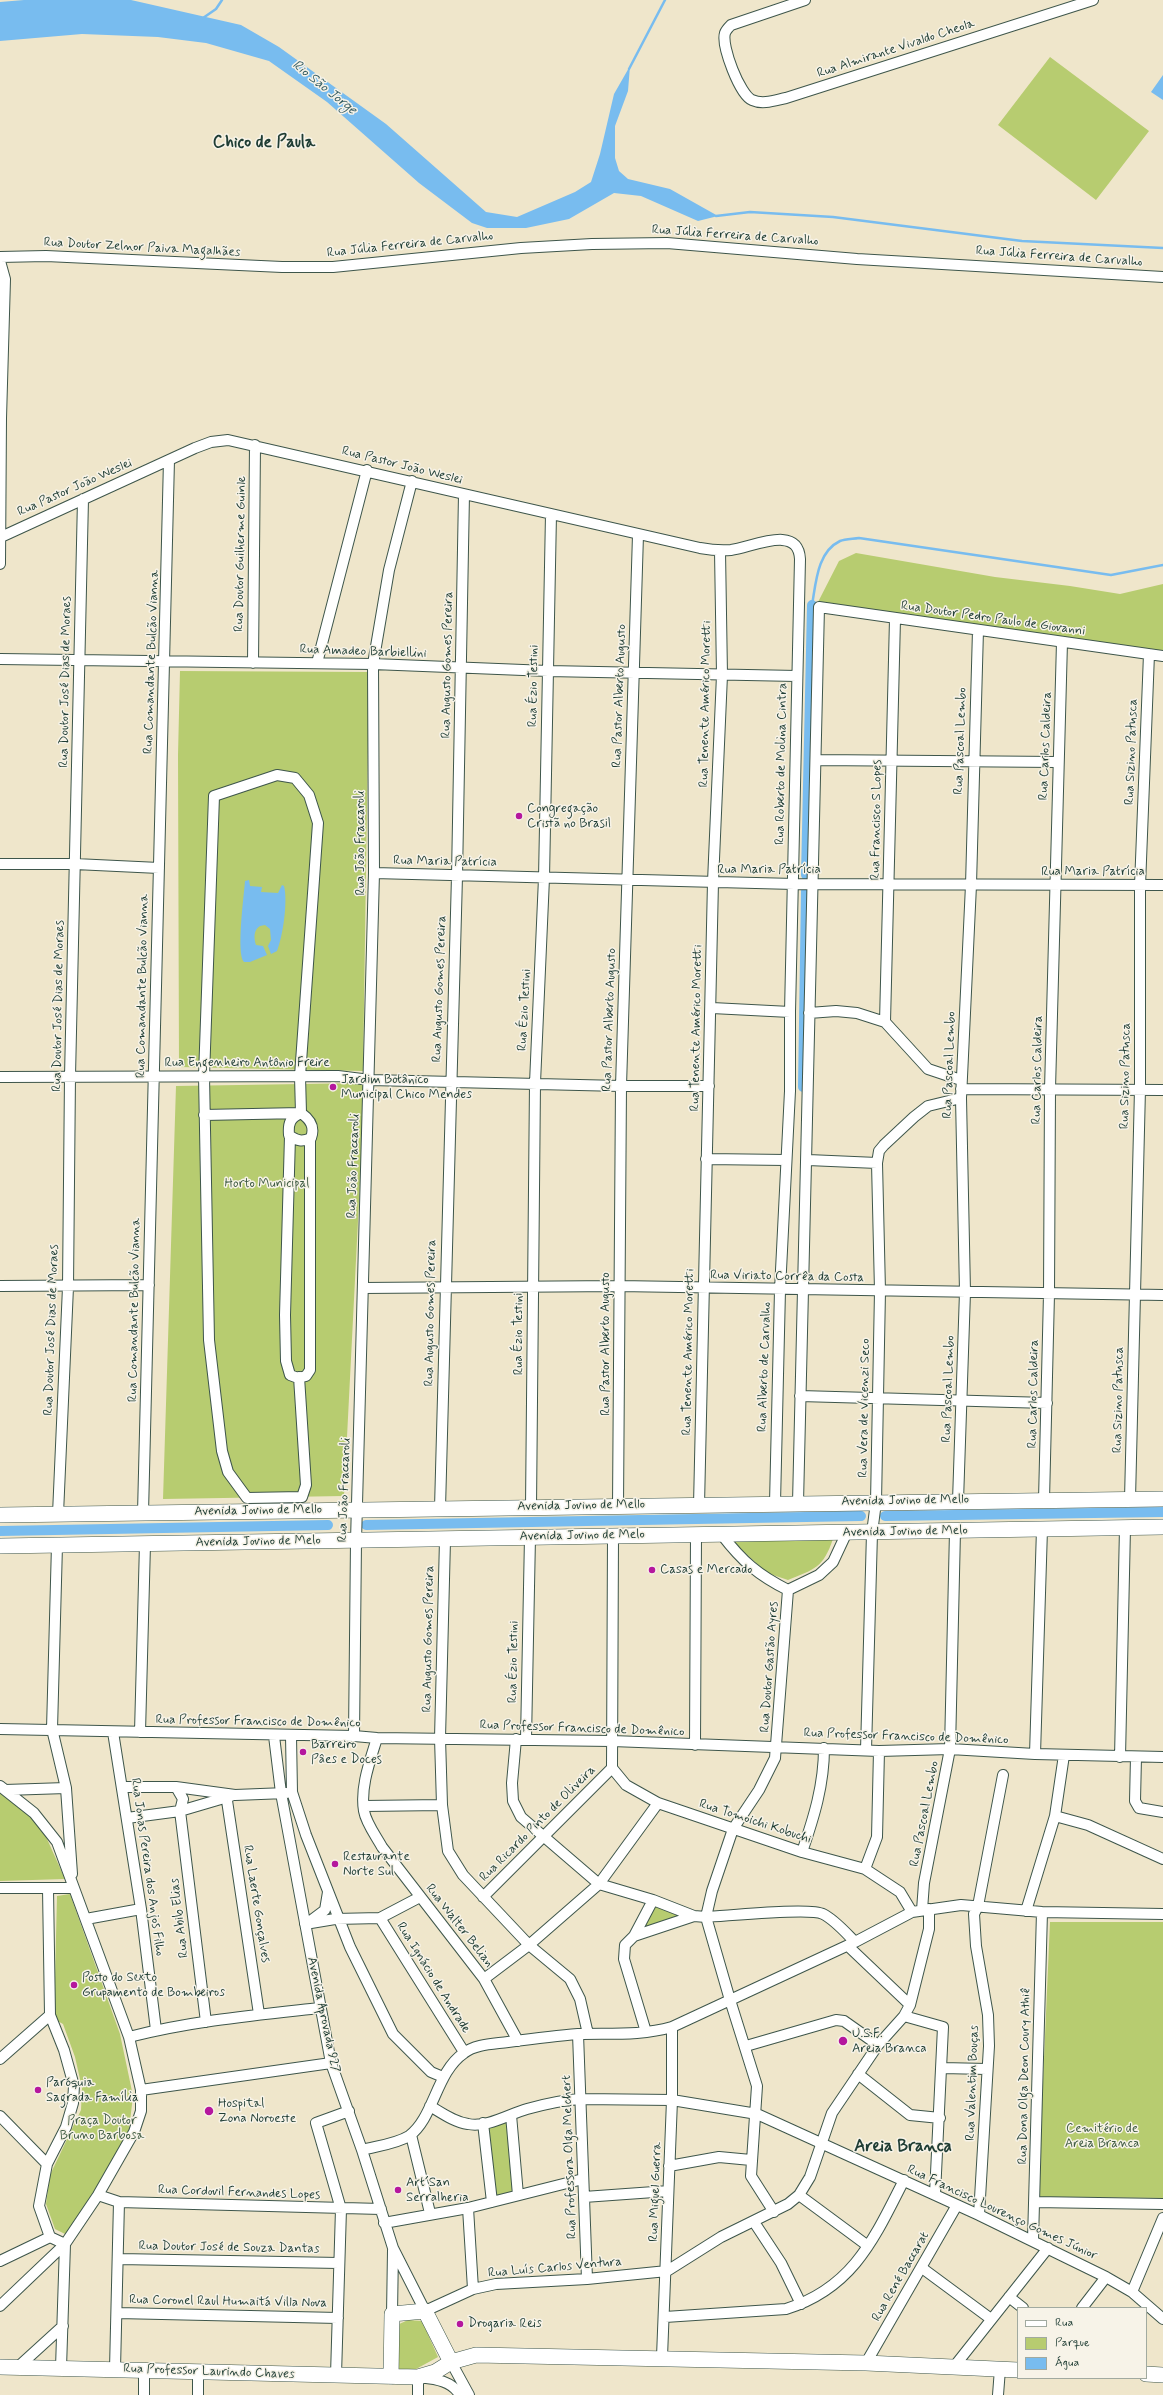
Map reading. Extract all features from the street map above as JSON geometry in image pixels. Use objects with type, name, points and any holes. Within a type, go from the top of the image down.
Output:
[{"type":"main road","name":"Avenida Jovino de Mello","points":[[0,1515],[775,1503],[1163,1499]]},
{"type":"main road","name":"Avenida Jovino de Melo","points":[[0,1546],[444,1540],[530,1537],[1163,1527]]},
{"type":"main road","points":[[391,2377],[392,2314],[425,2310]]},
{"type":"main road","name":"Avenida Aprovada 927","points":[[425,2310],[451,2362]]},
{"type":"main road","name":"Rua Professor Laurindo Chaves","points":[[0,2367],[418,2377],[435,2372],[451,2362],[476,2355],[662,2357],[866,2362],[953,2368],[1017,2370]]},
{"type":"main road","points":[[1147,2374],[1163,2375]]},
{"type":"street","name":"Rua Almirante Vivaldo Cheola","points":[[805,0],[731,25],[725,32],[725,43],[729,60],[742,92],[752,100],[767,102],[1093,0]]},
{"type":"street","name":"Rua Júlia Ferreira de Carvalho","points":[[282,268],[333,267],[463,252],[592,244],[667,244],[857,259],[1163,277]]},
{"type":"street","name":"Rua Doutor Zelnor Paiva Magalhães","points":[[0,257],[46,256],[282,268]]},
{"type":"street","points":[[0,261],[5,279],[1,410],[0,564]]},
{"type":"street","name":"Rua Pastor João Weslei","points":[[1,536],[211,442],[228,440],[367,470],[638,535],[720,551],[784,539],[797,545],[800,559]]},
{"type":"street","name":"Rua Doutor Guilherme Guinle","points":[[253,662],[255,445]]},
{"type":"street","name":"Rua Comandante Bulcão Vianna","points":[[143,1513],[169,460]]},
{"type":"street","points":[[317,663],[367,470]]},
{"type":"street","name":"Rua João Fraccaroli","points":[[354,1736],[356,1541],[370,1080],[374,873],[373,664],[389,570],[412,481]]},
{"type":"street","name":"Rua Augusto Gomes Pereira","points":[[440,1508],[450,1081],[457,876],[464,494]]},
{"type":"street","name":"Rua Doutor José Dias de Moraes","points":[[58,1514],[68,1287],[70,1076],[81,660],[83,499]]},
{"type":"street","name":"Rua Ézio Testini","points":[[531,1507],[535,1083],[544,878],[550,514]]},
{"type":"street","name":"Rua Pastor Alberto Augusto","points":[[618,1506],[621,1086],[638,535]]},
{"type":"street","name":"Rua Tenente Américo Moretti","points":[[699,1505],[706,1159],[712,1008],[713,882],[722,675],[720,551]]},
{"type":"street","name":"Rua Roberto de Molina Cintra","points":[[786,1160],[790,1091],[790,1012],[796,884],[797,676],[800,559]]},
{"type":"street","name":"Rua Doutor Pedro Paulo de Giovanni","points":[[816,760],[819,607],[1163,656]]},
{"type":"street","name":"Rua Francisco S Lopes","points":[[885,1022],[895,619]]},
{"type":"street","name":"Rua Pascoal Lembo","points":[[958,1501],[963,1401],[965,1292],[961,1089],[971,885],[973,763],[978,630]]},
{"type":"street","name":"Rua Carlos Caldeira","points":[[1044,1500],[1049,1294],[1050,1089],[1056,885],[1057,762],[1062,642]]},
{"type":"street","name":"Rua Sizino Patusca","points":[[1130,1499],[1140,1089],[1140,886],[1149,654]]},
{"type":"street","name":"Rua Amadeo Barbiellini","points":[[0,659],[373,664],[548,671],[797,676]]},
{"type":"street","points":[[798,1503],[803,1290],[808,1160],[811,883],[816,760],[973,763],[1057,762]]},
{"type":"street","points":[[299,1378],[306,1485],[302,1497],[246,1498],[228,1472],[222,1451],[209,1340],[204,1076],[214,796],[277,775],[295,778],[309,796],[318,822],[300,1076],[302,1113]]},
{"type":"street","points":[[0,864],[75,864],[158,868]]},
{"type":"street","name":"Rua Maria Patrícia","points":[[374,873],[796,884],[889,883],[1163,886]]},
{"type":"street","points":[[712,1008],[790,1012]]},
{"type":"street","points":[[809,1013],[836,1011],[858,1013],[885,1022],[928,1069],[961,1089]]},
{"type":"street","name":"Rua Engenheiro Antônio Freire","points":[[0,1077],[300,1076],[370,1080],[621,1086],[709,1086]]},
{"type":"street","points":[[808,1160],[876,1163],[879,1151],[888,1139],[928,1106],[961,1089],[1163,1090]]},
{"type":"street","points":[[204,1115],[302,1113],[312,1122],[314,1131],[310,1138],[310,1370],[306,1376],[299,1378],[290,1375],[286,1361],[285,1315],[290,1136],[288,1126],[292,1118],[302,1113]]},
{"type":"street","points":[[290,1136],[296,1140],[303,1141],[310,1138]]},
{"type":"street","points":[[706,1159],[786,1160]]},
{"type":"street","name":"Rua Alberto de Carvalho","points":[[775,1503],[780,1290],[786,1160]]},
{"type":"street","name":"Rua Vera de Vicenzi Seco","points":[[866,1750],[872,1532],[876,1502],[880,1291],[876,1163]]},
{"type":"street","points":[[0,1286],[68,1287],[149,1285]]},
{"type":"street","name":"Rua Viriato Corrêa da Costa","points":[[364,1288],[445,1286],[620,1286],[704,1289],[1163,1295]]},
{"type":"street","points":[[800,1396],[1047,1403]]},
{"type":"street","points":[[1120,1757],[1125,1528]]},
{"type":"street","points":[[1035,1754],[1042,1529]]},
{"type":"street","name":"Rua Pascoal Lembo","points":[[799,2195],[810,2178],[832,2113],[878,2045],[904,2016],[910,2005],[928,1936],[921,1910],[924,1883],[950,1749],[955,1531]]},
{"type":"street","points":[[722,1535],[751,1568],[765,1579],[788,1590],[819,1575],[834,1562],[847,1532]]},
{"type":"street","points":[[696,1534],[696,1745]]},
{"type":"street","points":[[612,1768],[613,1536]]},
{"type":"street","name":"Rua Ézio Testini","points":[[530,1537],[521,1739],[512,1783],[513,1801],[522,1817],[544,1838],[599,1884]]},
{"type":"street","name":"Rua Augusto Gomes Pereira","points":[[444,1540],[440,1738],[442,1805],[448,1851],[463,1875],[483,1897]]},
{"type":"street","points":[[140,1732],[146,1544]]},
{"type":"street","points":[[57,1545],[52,1729],[66,1788],[73,1888]]},
{"type":"street","name":"Rua Doutor Gastão Ayres","points":[[706,1917],[712,1891],[733,1829],[769,1772],[778,1747],[788,1590]]},
{"type":"street","name":"Rua Professor Francisco de Domênico","points":[[0,1728],[274,1736],[612,1741],[879,1751],[950,1749],[1035,1754],[1163,1757]]},
{"type":"street","name":"Rua Jonas Pereira dos Anjos Filho","points":[[114,1732],[141,1909],[156,2030]]},
{"type":"street","name":"Avenida Aprovada 927","points":[[274,1736],[281,1793],[306,1924],[319,2008],[331,2063],[362,2150],[393,2248],[425,2310]]},
{"type":"street","points":[[291,1736],[292,1792],[350,1946],[393,2034],[431,2072],[443,2077]]},
{"type":"street","name":"Rua Walter Belian","points":[[377,1738],[363,1794],[364,1812],[382,1847],[484,1979],[518,2041]]},
{"type":"street","points":[[802,1852],[819,1801],[824,1770],[824,1748]]},
{"type":"street","points":[[865,1868],[877,1837],[879,1751]]},
{"type":"street","points":[[1026,1911],[1055,1816],[1064,1755]]},
{"type":"street","points":[[1136,1757],[1135,1801],[1139,1808],[1163,1812]]},
{"type":"street","name":"Rua Ricardo Pinto de Oliveira","points":[[483,1897],[544,1838],[612,1768]]},
{"type":"street","name":"Rua Tomoichi Kobuchi","points":[[612,1768],[626,1786],[658,1803],[802,1852],[865,1868],[900,1892],[921,1910]]},
{"type":"street","name":"Rua Valentim Bouças","points":[[979,2215],[988,2069],[988,2015],[976,1946],[974,1914],[978,1906],[1003,1775]]},
{"type":"street","points":[[122,1787],[176,1787],[229,1795],[292,1792]]},
{"type":"street","name":"Rua Abib Elias","points":[[176,1787],[183,1799],[180,1811],[206,2022]]},
{"type":"street","points":[[3,1788],[66,1788]]},
{"type":"street","points":[[0,2306],[65,2244],[98,2195],[134,2132],[141,2111],[141,2090],[129,2037],[57,1842],[34,1813],[3,1788]]},
{"type":"street","points":[[127,1818],[180,1811],[229,1795]]},
{"type":"street","name":"Rua Laerte Gonçalves","points":[[229,1795],[259,2014]]},
{"type":"street","points":[[484,1979],[528,1945],[599,1884],[658,1803]]},
{"type":"street","points":[[364,1806],[442,1805]]},
{"type":"street","points":[[1055,1816],[1088,1825],[1163,1859]]},
{"type":"street","points":[[599,1884],[653,1900],[694,1916],[706,1917],[806,1911],[823,1913],[842,1929],[851,1944],[910,2005]]},
{"type":"street","points":[[0,1888],[73,1888]]},
{"type":"street","points":[[48,1889],[50,2015],[64,2050],[74,2086],[73,2103],[66,2127],[47,2164],[39,2206],[50,2237],[65,2244]]},
{"type":"street","points":[[306,1924],[326,1910],[329,1890]]},
{"type":"street","points":[[306,1924],[340,1919],[380,1918],[420,1897]]},
{"type":"street","name":"Rua Professora Olga Melchert","points":[[483,1897],[528,1945],[570,1980],[580,1999],[583,2034],[581,2099],[587,2279]]},
{"type":"street","points":[[646,2032],[624,1959],[625,1945],[634,1936],[653,1900]]},
{"type":"street","points":[[362,2150],[401,2140],[410,2135],[430,2106],[443,2077],[464,2052],[485,2045],[518,2041],[583,2034],[646,2032],[672,2027],[921,1910],[961,1905],[1042,1912],[1163,1914]]},
{"type":"street","points":[[86,1919],[141,1909]]},
{"type":"street","name":"Rua Dona Olga Deon Coury Athiê","points":[[1033,2240],[1042,1912]]},
{"type":"street","points":[[634,1936],[694,1916]]},
{"type":"street","points":[[706,1917],[730,2000],[758,2086],[757,2114],[751,2160],[751,2176],[774,2212]]},
{"type":"street","name":"Rua Ignácio de Andrade","points":[[380,1918],[464,2052]]},
{"type":"street","points":[[129,2037],[156,2030],[206,2022],[259,2014],[319,2008]]},
{"type":"street","points":[[0,2059],[50,2015]]},
{"type":"street","points":[[904,2016],[943,2027],[940,2118],[935,2194]]},
{"type":"street","points":[[746,2046],[836,2020],[844,2021],[878,2045]]},
{"type":"street","name":"Rua Miguel Guerra","points":[[662,2357],[667,2271],[668,2191],[672,2100],[672,2027]]},
{"type":"street","points":[[141,2090],[331,2063]]},
{"type":"street","points":[[942,2068],[988,2069]]},
{"type":"street","points":[[858,2074],[910,2115],[940,2118]]},
{"type":"street","name":"Rua Francisco Lourenço Gomes Júnior","points":[[430,2106],[452,2120],[470,2125],[568,2100],[581,2099],[672,2100],[757,2114],[823,2142],[1033,2240],[1132,2292],[1163,2319]]},
{"type":"street","points":[[336,2375],[341,2209],[316,2123],[348,2111]]},
{"type":"street","points":[[510,2115],[518,2195]]},
{"type":"street","points":[[0,2116],[47,2164]]},
{"type":"street","points":[[483,2122],[492,2202]]},
{"type":"street","points":[[410,2135],[430,2213]]},
{"type":"street","points":[[670,2166],[719,2157],[751,2160]]},
{"type":"street","points":[[384,2222],[430,2213],[468,2208],[583,2179]]},
{"type":"street","points":[[665,2317],[786,2309],[801,2304],[828,2290],[847,2275],[868,2246],[904,2180]]},
{"type":"street","points":[[584,2197],[668,2191]]},
{"type":"street","name":"Rua Cordovil Fernandes Lopes","points":[[98,2195],[119,2202],[381,2209]]},
{"type":"street","points":[[667,2271],[721,2237],[774,2212],[799,2195],[868,2246]]},
{"type":"street","points":[[115,2369],[118,2313],[119,2202]]},
{"type":"street","points":[[1034,2202],[1163,2204]]},
{"type":"street","name":"Rua René Baccarat","points":[[866,2362],[922,2268],[957,2205]]},
{"type":"street","points":[[468,2208],[473,2289]]},
{"type":"street","points":[[1132,2292],[1163,2218]]},
{"type":"street","points":[[754,2222],[781,2263],[801,2304]]},
{"type":"street","points":[[0,2261],[50,2237]]},
{"type":"street","points":[[61,2368],[65,2244]]},
{"type":"street","points":[[392,2314],[393,2248]]},
{"type":"street","points":[[953,2368],[1048,2248]]},
{"type":"street","name":"Rua Doutor José de Souza Dantas","points":[[119,2259],[339,2263]]},
{"type":"street","points":[[922,2268],[991,2319]]},
{"type":"street","name":"Rua Luís Carlos Ventura","points":[[425,2310],[473,2289],[496,2284],[587,2279],[667,2271]]},
{"type":"street","points":[[1083,2307],[1106,2277]]},
{"type":"street","points":[[1009,2297],[1022,2307]]},
{"type":"street","name":"Rua Coronel Raul Humaitá Villa Nova","points":[[118,2313],[338,2318]]},
{"type":"street","points":[[18,2367],[63,2326]]},
{"type":"street","points":[[451,2362],[469,2395]]},
{"type":"street","points":[[998,2395],[1000,2369]]},
{"type":"street","points":[[144,2370],[144,2395]]},
{"type":"street","points":[[198,2371],[198,2395]]},
{"type":"street","points":[[418,2395],[418,2377],[448,2384],[456,2388],[460,2395]]},
{"type":"green space","points":[[1050,57],[1149,131],[1096,200],[998,125]]},
{"type":"green space","points":[[856,553],[995,577],[1120,594],[1163,584],[1163,656],[816,606],[839,561]]},
{"type":"green space","points":[[180,671],[369,672],[363,1071],[179,1067],[178,755]]},
{"type":"green space","name":"Horto Municipal","points":[[365,1083],[344,1496],[163,1499],[176,1086]]},
{"type":"green space","points":[[730,1539],[833,1539],[826,1556],[817,1566],[788,1580],[767,1573]]},
{"type":"green space","points":[[0,1791],[28,1814],[43,1830],[65,1879],[0,1881]]},
{"type":"green space","name":"Praça Doutor Bruno Barbosa","points":[[70,1894],[120,2034],[133,2096],[128,2138],[67,2235],[55,2229],[46,2204],[50,2175],[81,2110],[82,2088],[75,2057],[63,2024],[54,2019],[57,1896]]},
{"type":"green space","points":[[655,1905],[685,1914],[643,1929]]},
{"type":"green space","name":"Cemitério de Areia Branca","points":[[1050,1922],[1163,1922],[1163,2198],[1038,2197]]},
{"type":"green space","points":[[511,2115],[515,2196],[493,2200],[485,2124]]},
{"type":"green space","points":[[408,2320],[422,2321],[438,2357],[416,2369],[393,2369],[395,2326]]},
{"type":"water","name":"Rio São Jorge","points":[[24,0],[131,0],[241,25],[279,47],[386,124],[486,212],[517,217],[575,192],[591,182],[600,154],[614,94],[630,66],[628,91],[615,126],[615,158],[619,171],[628,179],[670,189],[718,216],[698,221],[641,196],[614,193],[569,219],[526,228],[487,228],[472,223],[419,183],[327,102],[269,61],[206,43],[158,37],[82,34],[0,41],[0,2]]},
{"type":"water","points":[[1163,75],[1163,100],[1151,92]]},
{"type":"water","points":[[249,880],[250,886],[262,887],[261,892],[278,893],[282,885],[284,886],[285,909],[283,928],[277,951],[271,954],[268,946],[271,940],[270,929],[265,925],[260,926],[255,932],[255,943],[256,945],[263,946],[267,955],[250,962],[244,962],[241,948],[241,924],[245,881]]},
{"type":"waterway","points":[[203,18],[216,9],[222,0]]},
{"type":"waterway","points":[[629,69],[665,0]]},
{"type":"waterway","points":[[716,216],[750,212],[833,217],[1022,241],[1163,248]]},
{"type":"waterway","points":[[812,605],[822,560],[832,546],[840,541],[849,539],[859,538],[1111,575],[1163,565]]},
{"type":"waterway","points":[[806,875],[812,605]]},
{"type":"waterway","points":[[803,1087],[806,891]]},
{"type":"waterway","points":[[885,1516],[1163,1512]]},
{"type":"waterway","points":[[366,1525],[861,1516]]},
{"type":"waterway","points":[[0,1531],[328,1525]]},
{"type":"place","name":"Congregação Cristã no Brasil","points":[[519,816]]},
{"type":"place","name":"Jardim Botânico Municipal Chico Mendes","points":[[333,1087]]},
{"type":"place","name":"Casas e Mercado","points":[[652,1570]]},
{"type":"place","name":"Barreiro Pâes e Doces","points":[[303,1752]]},
{"type":"place","name":"Restaurante Norte Sul","points":[[335,1864]]},
{"type":"place","name":"Posto do Sexto Grupamento de Bombeiros","points":[[74,1985]]},
{"type":"place","name":"U.S.F. Areia Branca","points":[[843,2041]]},
{"type":"place","name":"Paróquia Sagrada Família","points":[[38,2090]]},
{"type":"place","name":"Hospital Zona Noroeste","points":[[209,2111]]},
{"type":"place","name":"Art´San Serralheria","points":[[398,2190]]},
{"type":"place","name":"Drogaria Reis","points":[[460,2324]]},
{"type":"district","name":"Chico de Paula","points":[[264,143]]},
{"type":"district","name":"Areia Branca","points":[[903,2147]]}]
